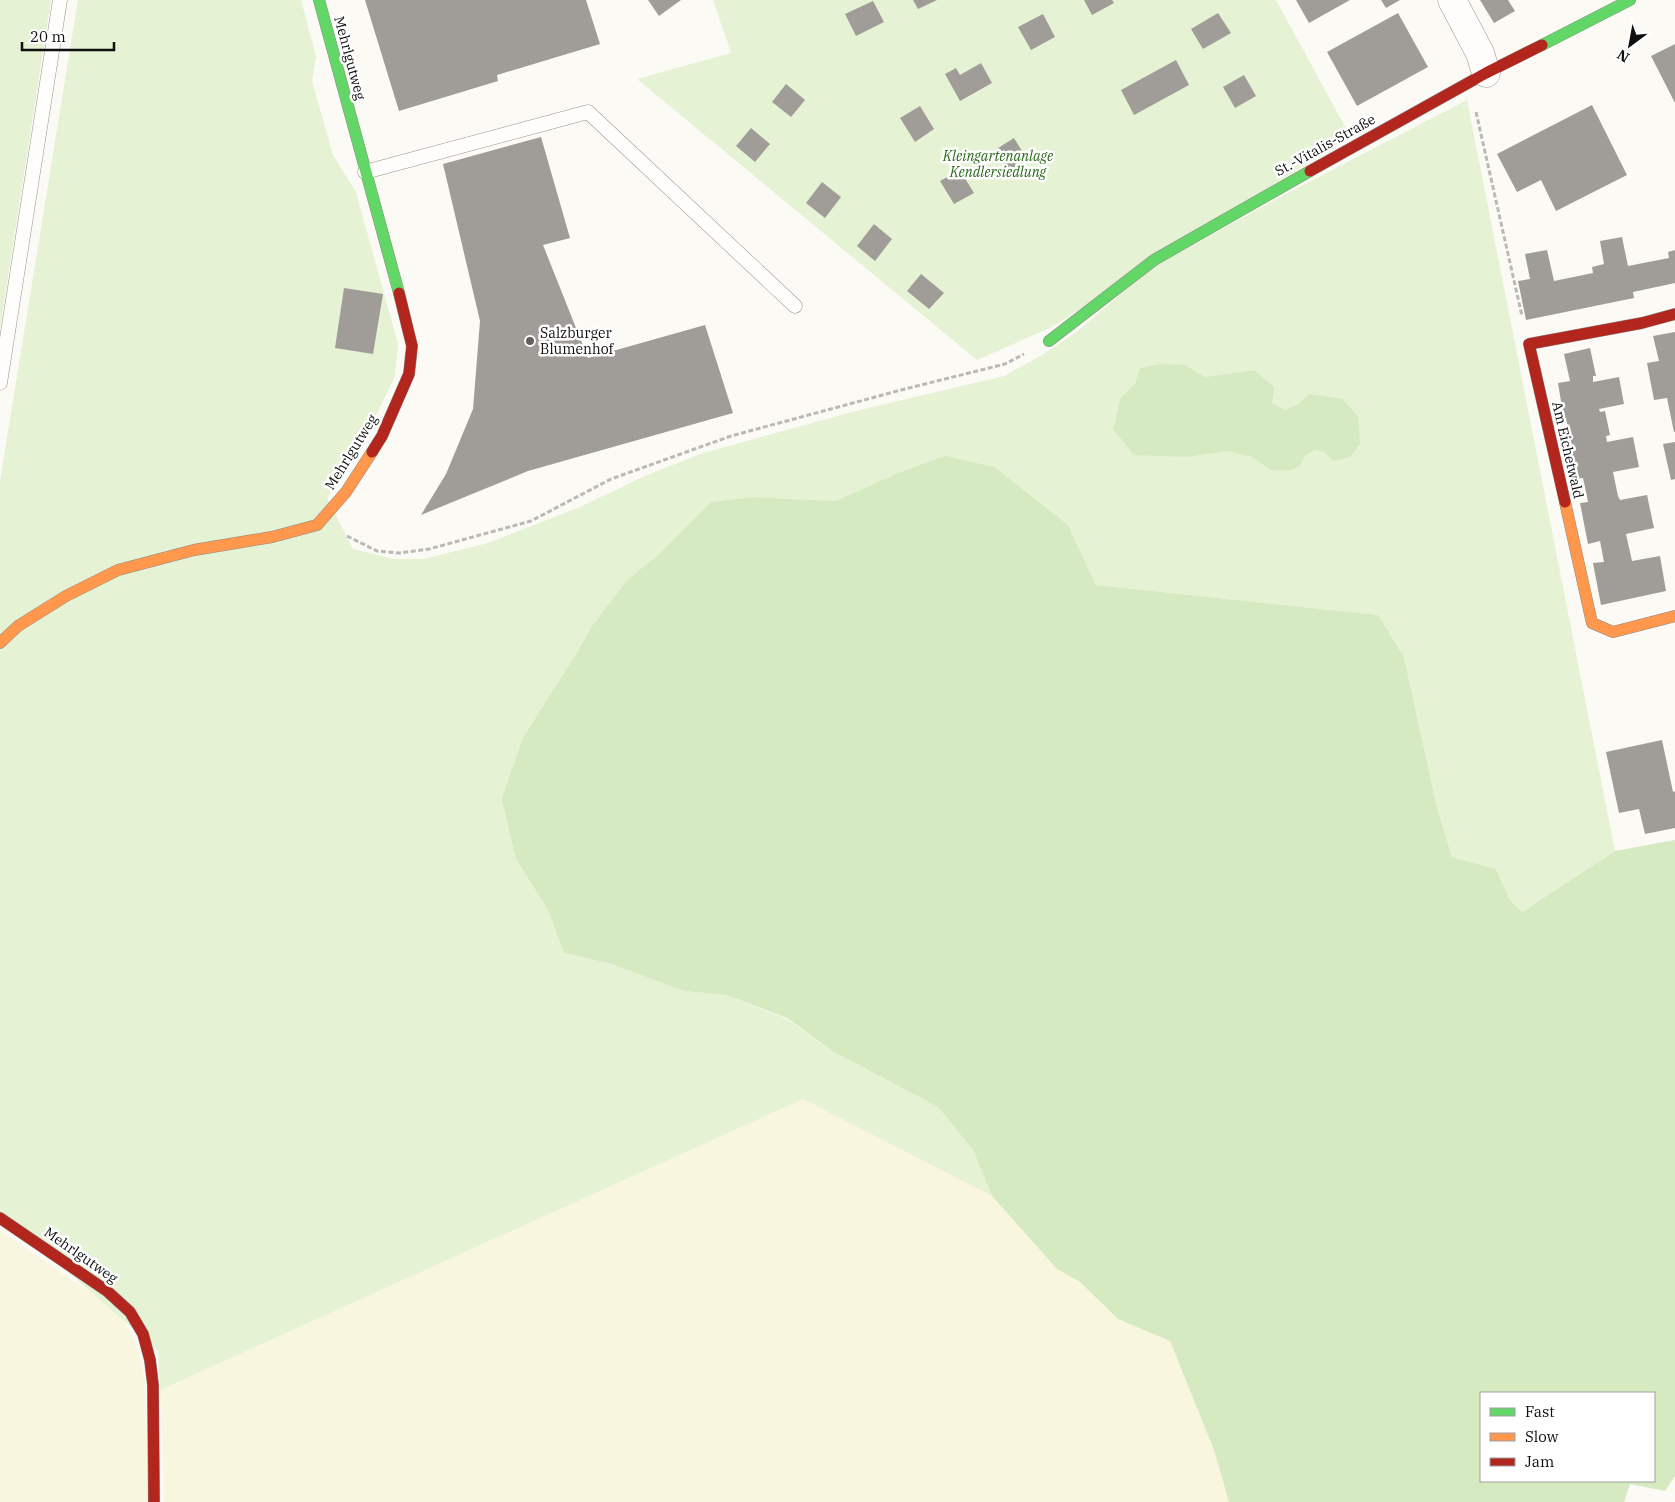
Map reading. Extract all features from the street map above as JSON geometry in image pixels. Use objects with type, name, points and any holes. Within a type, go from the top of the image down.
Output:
[{"type":"street","name":"Mehrlgutweg","points":[[317,525],[346,492],[382,436],[409,374],[412,346],[407,321],[364,172],[318,0]]},
{"type":"street","points":[[1452,0],[1480,53],[1477,78]]},
{"type":"street","name":"St.-Vitalis-Straße","points":[[1048,341],[1154,260],[1477,78],[1630,0]]},
{"type":"street","points":[[1529,344],[1642,323],[1675,314]]},
{"type":"street","name":"Am Eichetwald","points":[[1529,344],[1592,623],[1613,632],[1675,616]]},
{"type":"street","points":[[0,643],[18,626],[66,596],[118,570],[194,550],[272,538],[317,525]]},
{"type":"street","name":"Mehrlgutweg","points":[[0,1218],[107,1290],[130,1312],[143,1334],[150,1360],[153,1385],[154,1502]]},
{"type":"lane","points":[[0,384],[60,0]]},
{"type":"lane","points":[[364,172],[588,112],[795,306]]},
{"type":"path","points":[[1477,78],[1529,344]]},
{"type":"path","points":[[317,525],[343,534],[377,550],[399,553],[429,549],[531,521],[611,479],[731,436],[1005,364],[1048,341]]},
{"type":"shaded area","points":[[803,1099],[992,1196],[1057,1269],[1080,1282],[1118,1319],[1170,1341],[1214,1450],[1229,1502],[164,1502],[160,1390]]},
{"type":"shaded area","points":[[0,1230],[118,1312],[135,1340],[145,1379],[149,1502],[0,1502]]},
{"type":"green space","points":[[0,0],[51,0],[0,328]]},
{"type":"green space","points":[[78,0],[301,0],[316,57],[312,81],[333,155],[356,192],[398,344],[395,376],[360,448],[327,498],[353,549],[394,559],[423,559],[488,543],[580,507],[647,475],[703,453],[856,411],[1004,376],[1042,355],[1078,331],[1150,269],[1280,197],[1467,100],[1615,851],[1522,912],[1510,900],[1496,869],[1452,857],[1437,808],[1404,657],[1378,615],[1096,585],[1068,525],[893,475],[836,501],[752,497],[711,502],[658,555],[627,580],[592,626],[575,656],[516,859],[548,910],[564,953],[612,964],[684,991],[726,995],[787,1019],[834,1052],[938,1107],[973,1150],[992,1196],[803,1099],[160,1390],[158,1351],[0,1212],[0,481]],"holes":[[[1186,365],[1205,377],[1254,370],[1272,403],[1285,410],[1298,404],[1309,394],[1324,452],[1314,450],[1305,456],[1300,466],[1270,470],[1252,457],[1227,451],[1189,457],[1121,397],[1135,384]]]},
{"type":"green space","name":"Kleingartenanlage Kendlersiedlung","points":[[713,0],[1276,0],[1350,136],[1052,327],[977,360],[637,79],[731,53]]},
{"type":"green space","points":[[1162,364],[1186,365],[1205,377],[1254,370],[1274,387],[1272,403],[1285,410],[1298,404],[1309,394],[1343,399],[1358,417],[1360,444],[1350,457],[1333,461],[1324,452],[1314,450],[1305,456],[1300,466],[1291,470],[1270,470],[1252,457],[1227,451],[1189,457],[1134,455],[1113,429],[1121,397],[1135,384],[1140,368]]},
{"type":"green space","points":[[945,456],[994,467],[1068,525],[1096,585],[1378,615],[1404,657],[1437,808],[1452,857],[1496,869],[1510,900],[1522,912],[1615,851],[1675,840],[1675,1476],[1665,1491],[1630,1484],[1624,1502],[1229,1502],[1214,1450],[1170,1341],[1118,1319],[1080,1282],[1057,1269],[992,1196],[973,1150],[938,1107],[834,1052],[787,1018],[726,995],[684,991],[612,964],[564,953],[548,910],[516,859],[502,799],[523,738],[592,626],[627,580],[658,555],[711,502],[752,497],[836,501],[893,475]]},
{"type":"building","points":[[365,0],[586,0],[600,44],[497,75],[498,81],[399,111]]},
{"type":"building","points":[[648,0],[681,0],[659,16]]},
{"type":"building","points":[[913,0],[937,0],[918,9]]},
{"type":"building","points":[[1084,0],[1112,0],[1114,3],[1092,15]]},
{"type":"building","points":[[1296,0],[1350,0],[1309,23]]},
{"type":"building","points":[[1381,0],[1400,0],[1386,8]]},
{"type":"building","points":[[1480,0],[1508,0],[1515,11],[1494,23]]},
{"type":"building","points":[[873,1],[884,22],[856,36],[845,14]]},
{"type":"building","points":[[1218,13],[1231,33],[1203,49],[1191,29]]},
{"type":"building","points":[[1398,13],[1428,67],[1357,106],[1327,52]]},
{"type":"building","points":[[1043,14],[1055,37],[1031,50],[1018,27]]},
{"type":"building","points":[[1675,44],[1675,103],[1651,56]]},
{"type":"building","points":[[1176,60],[1189,85],[1134,115],[1121,90]]},
{"type":"building","points":[[981,63],[992,83],[960,101],[945,74],[956,68],[960,75]]},
{"type":"building","points":[[1244,75],[1256,96],[1235,108],[1223,87]]},
{"type":"building","points":[[786,84],[805,100],[791,117],[772,102]]},
{"type":"building","points":[[1592,105],[1627,175],[1556,211],[1541,180],[1517,192],[1497,154]]},
{"type":"building","points":[[920,106],[934,129],[915,142],[900,118]]},
{"type":"building","points":[[751,128],[770,144],[755,162],[736,146]]},
{"type":"building","name":"Salzburger Blumenhof","points":[[541,137],[570,238],[543,245],[588,358],[705,325],[733,413],[528,471],[421,515],[446,474],[473,409],[480,321],[443,164]]},
{"type":"building","points":[[1014,138],[1028,161],[1009,172],[995,150]]},
{"type":"building","points":[[960,170],[974,193],[954,204],[940,181]]},
{"type":"building","points":[[822,182],[841,197],[825,218],[806,203]]},
{"type":"building","points":[[874,224],[892,239],[875,261],[857,246]]},
{"type":"building","points":[[1622,237],[1628,266],[1669,258],[1668,252],[1675,250],[1675,283],[1633,292],[1634,298],[1526,320],[1518,281],[1530,279],[1525,254],[1547,250],[1554,281],[1593,273],[1592,267],[1604,264],[1600,241]]},
{"type":"building","points":[[921,274],[944,293],[929,309],[907,291]]},
{"type":"building","points":[[344,288],[383,294],[373,354],[335,348]]},
{"type":"building","points":[[1675,332],[1674,432],[1667,398],[1654,400],[1647,363],[1659,361],[1653,336]]},
{"type":"building","points":[[1590,348],[1596,376],[1593,376],[1593,382],[1619,377],[1624,404],[1599,409],[1600,412],[1605,411],[1610,435],[1606,436],[1607,442],[1633,437],[1639,467],[1613,472],[1618,496],[1620,500],[1647,495],[1654,528],[1626,534],[1632,561],[1660,556],[1666,591],[1601,605],[1593,563],[1604,562],[1600,541],[1588,544],[1580,503],[1588,502],[1583,478],[1575,479],[1568,443],[1571,443],[1566,418],[1564,419],[1558,383],[1570,381],[1564,354]]},
{"type":"building","points":[[1675,442],[1675,479],[1671,480],[1663,444]]},
{"type":"building","points":[[1662,740],[1673,792],[1675,791],[1675,828],[1645,834],[1639,809],[1619,813],[1606,752]]},
{"type":"traffic: fast","points":[[319,0],[399,293]]},
{"type":"traffic: fast","points":[[1542,45],[1630,0]]},
{"type":"traffic: fast","points":[[1049,341],[1154,260],[1310,171]]},
{"type":"traffic: slow","points":[[0,643],[18,626],[66,596],[118,570],[194,550],[272,537],[317,525],[346,492],[372,452]]},
{"type":"traffic: slow","points":[[1565,502],[1592,623],[1613,632],[1675,616]]},
{"type":"traffic: jam","points":[[1310,171],[1486,73],[1542,45]]},
{"type":"traffic: jam","points":[[372,452],[382,436],[409,374],[412,346],[399,293]]},
{"type":"traffic: jam","points":[[1565,502],[1529,344],[1642,323],[1675,314]]},
{"type":"traffic: jam","points":[[0,1218],[107,1291],[130,1312],[143,1334],[150,1360],[153,1385],[154,1502]]},
{"type":"place","name":"Salzburger Blumenhof","points":[[530,341]]}]
